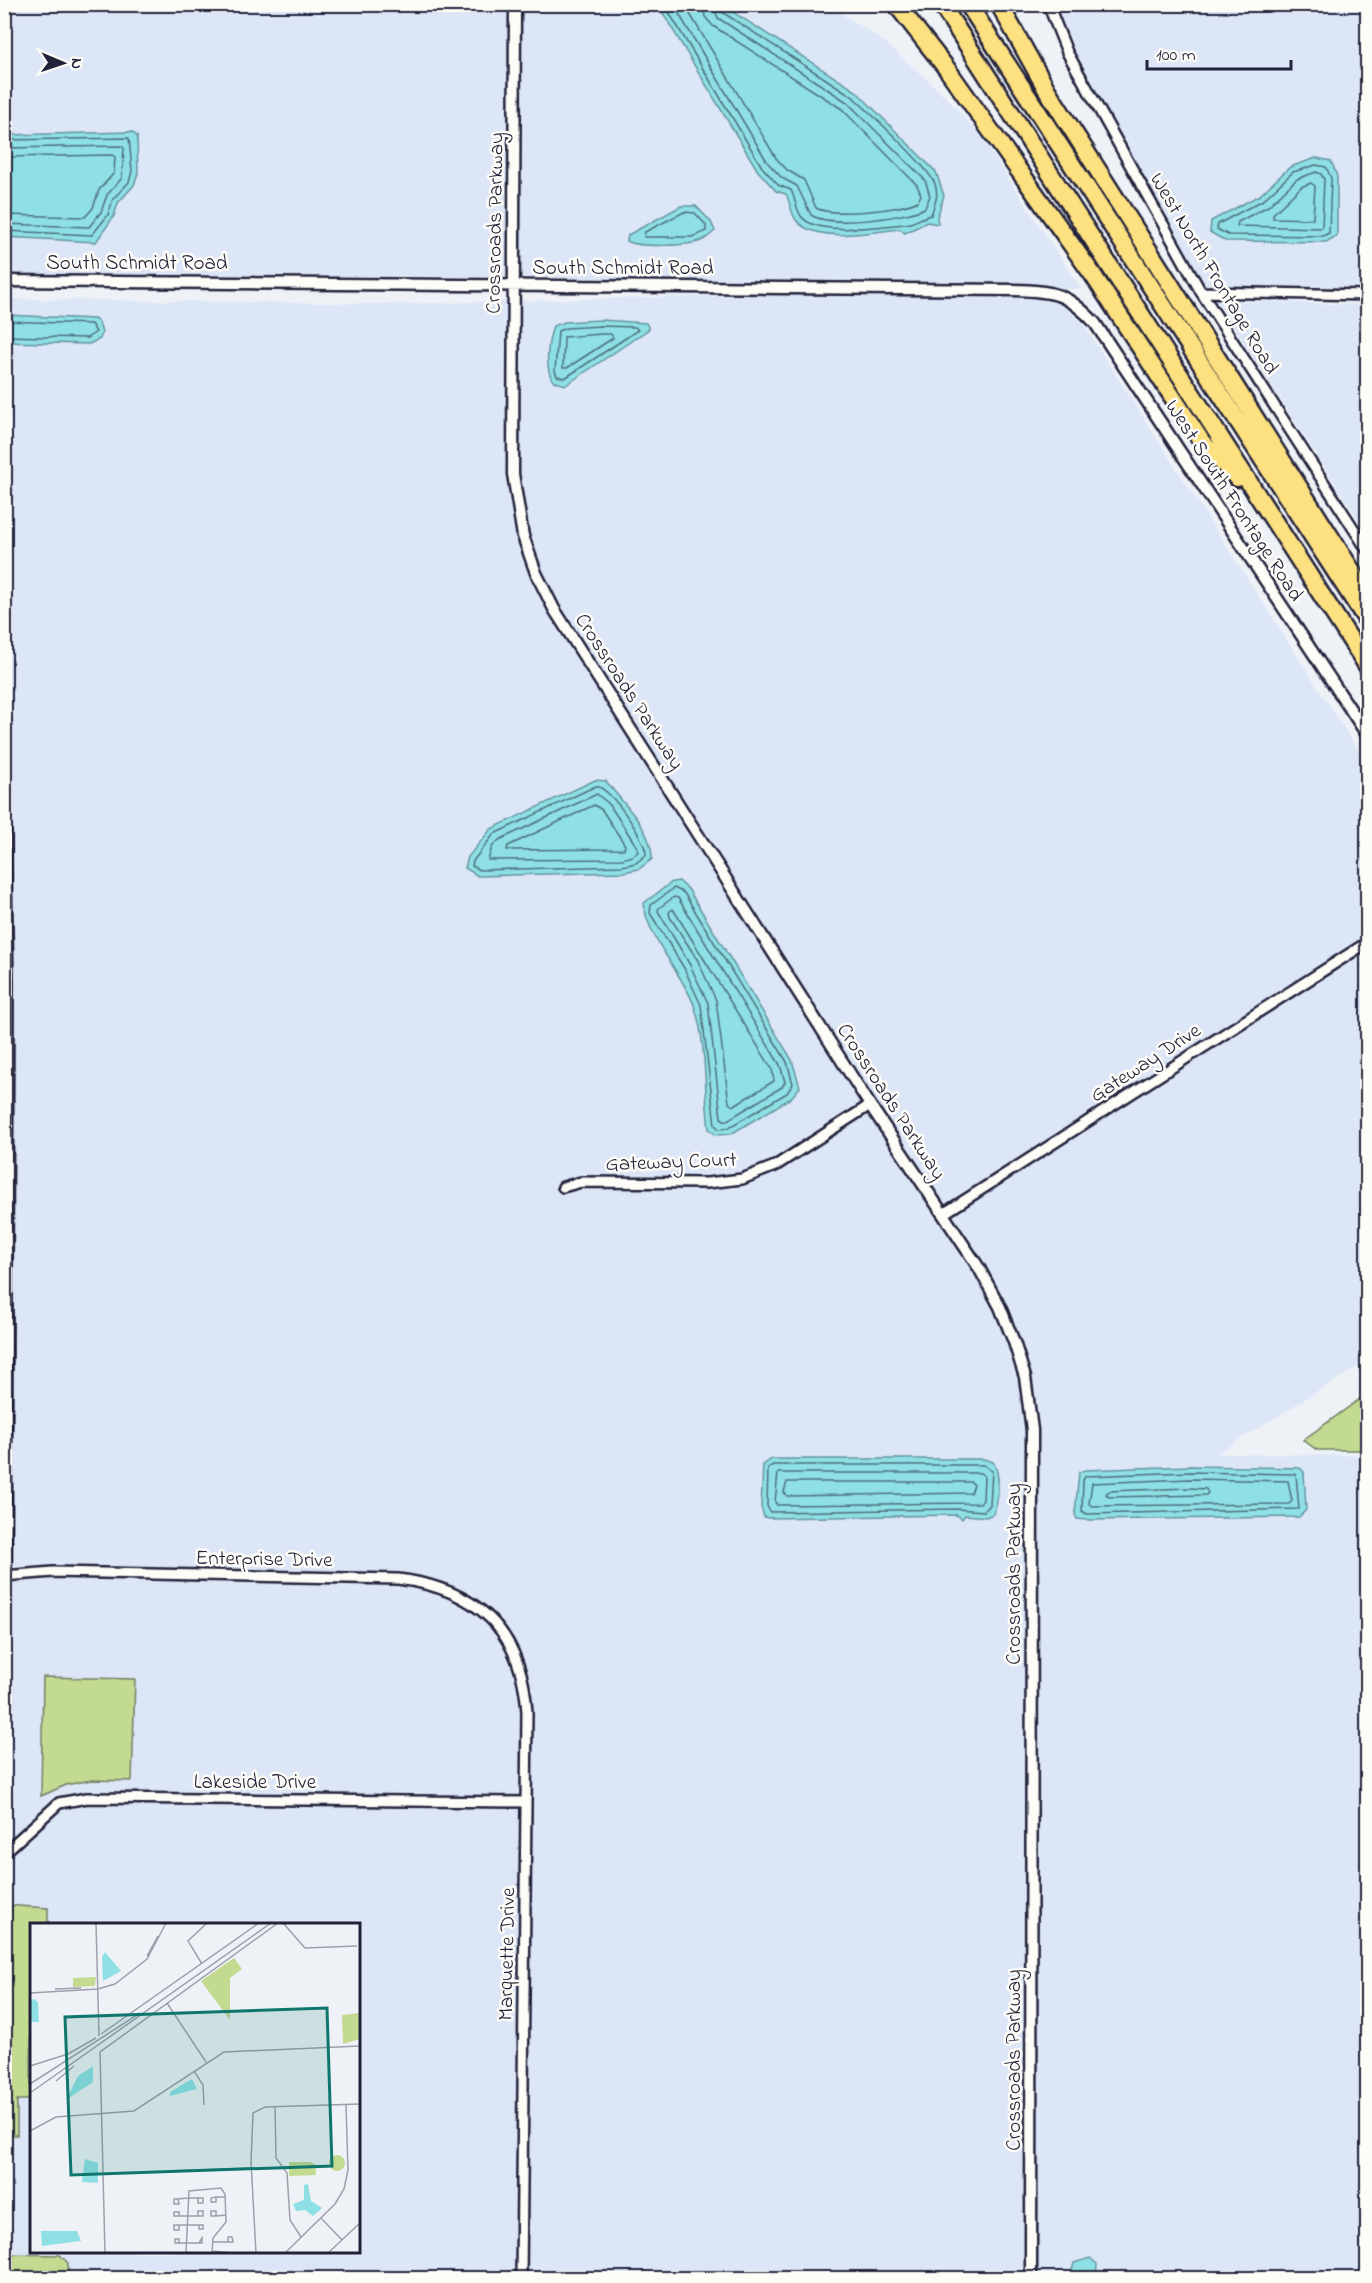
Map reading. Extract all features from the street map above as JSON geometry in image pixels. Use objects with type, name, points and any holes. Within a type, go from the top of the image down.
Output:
[{"type":"highway","points":[[896,4],[947,69],[1093,275],[1202,442],[1264,506]]},
{"type":"highway","points":[[941,4],[1368,667]]},
{"type":"highway","points":[[968,4],[1368,622]]},
{"type":"highway","points":[[999,4],[1047,90],[1368,596]]},
{"type":"street","name":"Crossroads Parkway","points":[[515,4],[513,474],[523,536],[536,573],[554,609],[870,1105],[979,1268],[1000,1307],[1025,1377],[1030,1411],[1033,1615],[1031,2278]]},
{"type":"street","name":"West North Frontage Road","points":[[1048,4],[1067,52],[1201,292],[1368,551]]},
{"type":"street","name":"South Schmidt Road","points":[[4,281],[1004,290],[1060,294]]},
{"type":"street","points":[[1201,292],[1368,295]]},
{"type":"street","name":"West South Frontage Road","points":[[1060,294],[1076,303],[1095,323],[1368,736]]},
{"type":"street","points":[[5,828],[8,983],[5,1576]]},
{"type":"street","name":"Gateway Drive","points":[[943,1214],[1368,942]]},
{"type":"street","name":"Gateway Court","points":[[563,1188],[581,1182],[707,1183],[742,1179],[775,1166],[870,1105]]},
{"type":"street","name":"Enterprise Drive","points":[[5,1576],[54,1572],[326,1576],[410,1581],[459,1594],[482,1610],[505,1634]]},
{"type":"street","name":"Marquette Drive","points":[[505,1634],[521,1668],[525,1690],[521,2278]]},
{"type":"street","name":"Lakeside Drive","points":[[4,1853],[59,1803],[87,1798],[526,1802]]},
{"type":"shaded area","points":[[827,4],[886,43],[946,97],[980,135],[1081,289],[523,277],[5,274],[5,5]]},
{"type":"shaded area","points":[[1057,5],[1367,5],[1367,287],[1205,286],[1070,47]]},
{"type":"shaded area","points":[[784,294],[1000,296],[1055,300],[1081,321],[1367,764],[1367,1361],[1216,1454],[1367,1455],[1367,2278],[5,2278],[5,299],[402,304]]},
{"type":"shaded area","points":[[1216,300],[1367,305],[1367,533]]},
{"type":"green space","points":[[1367,1394],[1367,1450],[1317,1450],[1303,1440]]},
{"type":"green space","points":[[43,1677],[135,1679],[132,1781],[91,1780],[66,1785],[41,1796]]},
{"type":"green space","points":[[4,1905],[48,1908],[48,1923],[30,1923],[30,2100],[17,2100],[17,2135],[5,2135]]},
{"type":"green space","points":[[5,2254],[60,2255],[68,2263],[68,2278],[5,2278]]},
{"type":"water","points":[[658,5],[722,5],[856,91],[936,172],[944,196],[937,217],[938,224],[927,222],[905,233],[900,229],[845,235],[816,232],[796,220],[786,194],[776,191],[758,171]]},
{"type":"water","points":[[132,132],[137,136],[138,173],[134,185],[118,203],[114,216],[96,242],[5,237],[5,135]]},
{"type":"water","points":[[1316,158],[1331,161],[1337,176],[1337,236],[1326,242],[1225,241],[1210,232],[1211,221],[1260,195],[1290,167]]},
{"type":"water","points":[[681,206],[696,206],[711,222],[715,231],[703,240],[687,244],[642,245],[627,241],[628,235]]},
{"type":"water","points":[[5,315],[94,319],[99,322],[102,333],[100,339],[89,344],[5,342]]},
{"type":"water","points":[[601,320],[646,323],[649,329],[566,385],[553,381],[548,369],[548,346],[553,326],[565,322]]},
{"type":"water","points":[[595,780],[606,781],[635,817],[647,837],[652,859],[639,869],[623,872],[478,876],[465,868],[468,857],[491,829]]},
{"type":"water","points":[[679,881],[688,889],[792,1060],[800,1087],[791,1098],[731,1134],[716,1135],[709,1129],[703,1050],[694,1005],[657,940],[646,915],[644,903],[672,882]]},
{"type":"water","points":[[772,1459],[984,1459],[993,1462],[996,1467],[997,1502],[993,1514],[986,1517],[965,1515],[962,1519],[957,1515],[769,1518],[764,1517],[761,1507],[763,1465]]},
{"type":"water","points":[[1190,1466],[1300,1468],[1304,1472],[1306,1510],[1299,1517],[1077,1519],[1075,1514],[1079,1472]]},
{"type":"water","points":[[1090,2258],[1097,2264],[1096,2278],[1070,2278],[1074,2263]]}]
